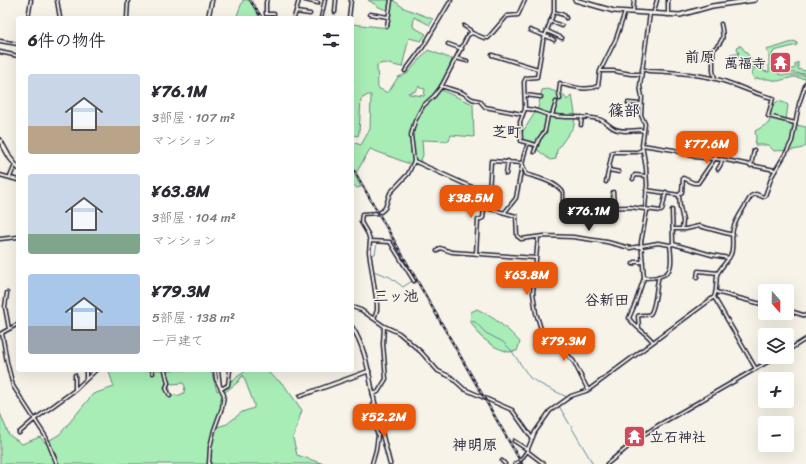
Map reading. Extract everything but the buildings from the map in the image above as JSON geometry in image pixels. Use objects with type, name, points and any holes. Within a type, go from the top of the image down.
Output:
[{"type":"highway","points":[[575,0],[614,11],[650,14],[687,14],[712,6],[755,0]]},
{"type":"highway","points":[[0,140],[15,165]]},
{"type":"main road","points":[[208,16],[212,0]]},
{"type":"main road","points":[[354,331],[363,348],[390,464]]},
{"type":"main road","points":[[300,396],[369,371]]},
{"type":"street","points":[[28,16],[31,0]]},
{"type":"street","points":[[57,0],[60,16]]},
{"type":"street","points":[[127,16],[128,0]]},
{"type":"street","points":[[267,0],[266,14],[274,14]]},
{"type":"street","points":[[295,16],[299,0]]},
{"type":"street","points":[[305,0],[318,3]]},
{"type":"street","points":[[321,16],[325,0]]},
{"type":"street","points":[[334,12],[336,0]]},
{"type":"street","points":[[349,16],[351,0]]},
{"type":"street","points":[[387,26],[391,0]]},
{"type":"street","points":[[405,71],[423,47],[451,0]]},
{"type":"street","points":[[464,26],[470,30],[471,33],[488,38],[507,16],[518,15],[524,0]]},
{"type":"street","points":[[536,145],[520,140],[520,122],[525,109],[525,80],[537,77],[545,34],[554,12],[554,0]]},
{"type":"street","points":[[633,12],[634,0]]},
{"type":"street","points":[[654,11],[657,0]]},
{"type":"street","points":[[668,0],[668,14]]},
{"type":"street","points":[[296,12],[310,14]]},
{"type":"street","points":[[554,12],[564,15],[566,18]]},
{"type":"street","points":[[560,99],[560,83],[584,89],[598,86],[600,71],[616,39],[625,12]]},
{"type":"street","points":[[370,14],[388,17]]},
{"type":"street","points":[[650,14],[640,86],[642,97],[641,115],[645,122],[642,150],[646,168],[646,210],[642,238],[644,278],[629,318],[633,324],[653,342]]},
{"type":"street","points":[[550,21],[562,26]]},
{"type":"street","points":[[715,79],[713,71],[713,50],[722,41],[723,37],[721,24]]},
{"type":"street","points":[[530,30],[537,34],[545,34],[554,40]]},
{"type":"street","points":[[547,30],[562,38]]},
{"type":"street","points":[[374,319],[377,304],[369,252],[370,242],[368,234],[361,222],[362,214],[378,213],[382,211],[385,208],[390,193],[408,174],[414,162],[411,135],[412,128],[423,106],[434,96],[441,86],[462,49],[466,38],[471,33]]},
{"type":"street","points":[[0,41],[16,44]]},
{"type":"street","points":[[448,44],[462,49]]},
{"type":"street","points":[[0,52],[16,56]]},
{"type":"street","points":[[492,55],[538,69]]},
{"type":"street","points":[[456,58],[467,62]]},
{"type":"street","points":[[642,69],[715,79],[758,95],[773,98],[768,116],[795,123]]},
{"type":"street","points":[[600,71],[641,74]]},
{"type":"street","points":[[515,464],[520,461],[543,420],[554,407],[573,394],[588,390],[714,297],[718,273],[729,258],[733,245],[735,225],[751,196],[756,194],[763,197],[765,196],[769,182],[775,170],[788,151],[792,141],[799,104],[806,83]]},
{"type":"street","points":[[441,86],[480,101],[485,107],[522,114]]},
{"type":"street","points":[[525,96],[541,97]]},
{"type":"street","points":[[552,115],[556,102]]},
{"type":"street","points":[[628,103],[641,104]]},
{"type":"street","points":[[525,109],[533,109],[548,115],[567,118],[582,117],[598,119],[614,129],[641,130],[644,132]]},
{"type":"street","points":[[534,152],[539,139],[546,131],[548,115]]},
{"type":"street","points":[[581,125],[582,117]]},
{"type":"street","points":[[682,229],[683,221],[680,206],[680,195],[682,192],[683,178],[697,184],[729,138]]},
{"type":"street","points":[[505,212],[516,198],[522,163],[528,143]]},
{"type":"street","points":[[642,145],[674,150],[695,157],[722,159],[775,170]]},
{"type":"street","points":[[606,182],[611,155],[613,152],[637,152],[642,150]]},
{"type":"street","points":[[751,166],[754,150]]},
{"type":"street","points":[[718,169],[722,159]]},
{"type":"street","points":[[489,191],[491,161],[522,163]]},
{"type":"street","points":[[506,174],[508,161]]},
{"type":"street","points":[[414,162],[470,186],[492,192],[495,210]]},
{"type":"street","points":[[522,163],[526,174],[560,188],[563,192],[564,202],[599,208],[629,207],[662,211],[666,192]]},
{"type":"street","points":[[10,176],[15,165]]},
{"type":"street","points":[[609,170],[619,172]]},
{"type":"street","points":[[0,175],[10,176],[16,179]]},
{"type":"street","points":[[634,179],[634,175],[646,176]]},
{"type":"street","points":[[646,190],[680,195]]},
{"type":"street","points":[[614,192],[614,208]]},
{"type":"street","points":[[476,254],[478,220],[483,218],[484,209],[487,208],[516,216],[517,236],[521,239],[543,236],[578,238],[607,242],[630,248],[658,243],[670,245],[675,243],[712,255],[729,258]]},
{"type":"street","points":[[672,210],[675,243]]},
{"type":"street","points":[[673,229],[702,226],[733,235]]},
{"type":"street","points":[[0,239],[16,237]]},
{"type":"street","points":[[538,237],[534,304],[542,332],[574,362],[588,390]]},
{"type":"street","points":[[370,242],[390,242],[414,281]]},
{"type":"street","points":[[644,278],[668,273],[672,264],[670,245]]},
{"type":"street","points":[[437,251],[440,248],[452,252],[536,258]]},
{"type":"street","points":[[633,264],[635,262],[643,262]]},
{"type":"street","points":[[697,278],[698,271],[718,273]]},
{"type":"street","points":[[639,328],[638,316],[651,312],[656,296],[658,276]]},
{"type":"street","points":[[716,292],[758,302]]},
{"type":"street","points":[[7,293],[5,307],[9,329]]},
{"type":"street","points":[[714,297],[756,369]]},
{"type":"street","points":[[354,308],[361,310],[384,326],[399,333],[421,352],[438,371],[451,377],[464,389],[512,410],[532,438]]},
{"type":"street","points":[[794,312],[806,316]]},
{"type":"street","points":[[16,325],[1,334],[13,386],[46,437],[57,464]]},
{"type":"street","points":[[373,394],[378,392],[386,379],[383,344],[384,326]]},
{"type":"street","points":[[539,335],[542,332]]},
{"type":"street","points":[[794,347],[806,339]]},
{"type":"street","points":[[607,464],[639,438],[764,364]]},
{"type":"street","points":[[86,372],[86,379]]},
{"type":"street","points":[[19,433],[35,419],[75,390],[94,372]]},
{"type":"street","points":[[165,372],[168,383],[167,390],[170,396]]},
{"type":"street","points":[[209,464],[210,447],[222,408],[224,395],[216,379],[215,372]]},
{"type":"street","points":[[218,372],[220,387],[223,388],[228,386],[230,372]]},
{"type":"street","points":[[75,375],[75,390]]},
{"type":"street","points":[[372,464],[378,436],[373,423],[373,405],[375,404]]},
{"type":"street","points":[[514,441],[544,464]]},
{"type":"street","points":[[502,461],[505,464]]},
{"type":"green space","points":[[243,0],[249,0],[258,14],[258,16],[237,16]]},
{"type":"green space","points":[[368,0],[393,0],[404,8],[433,19],[430,25],[414,17],[413,27],[426,34],[421,41],[409,38],[402,67],[384,63],[377,65],[378,88],[388,93],[398,77],[407,74],[428,50],[452,59],[441,90],[473,104],[474,137],[451,135],[449,141],[422,140],[423,155],[419,165],[407,163],[370,149],[355,175],[361,187],[357,188],[354,186],[354,143],[361,145],[370,129],[371,95],[361,99],[359,133],[358,136],[354,135],[354,24],[389,28],[391,12]],"holes":[[[419,86],[420,88],[425,89],[424,96],[408,93],[416,91]]]},
{"type":"green space","points":[[795,41],[797,45],[774,51],[772,55],[778,59],[776,62],[777,67],[786,64],[788,68],[793,69],[795,68],[795,64],[798,62],[798,69],[806,71],[806,74],[783,72],[778,74],[805,75],[806,79],[794,77],[778,81],[758,78],[754,80],[752,73],[753,70],[749,65],[738,57],[730,55],[739,54],[737,49],[738,46],[741,46],[749,56],[755,69],[757,62],[762,60],[764,64],[763,71],[769,72],[769,54],[766,50]]},
{"type":"green space","points":[[548,89],[556,92],[560,90],[567,100],[572,95],[575,113],[574,126],[557,150],[556,159],[550,160],[539,151],[522,141],[520,136],[538,108],[542,90]]},
{"type":"green space","points":[[778,101],[788,105],[787,123],[806,127],[806,146],[803,148],[796,150],[774,151],[768,145],[755,145],[755,131],[769,123],[771,110]]},
{"type":"green space","points":[[477,309],[500,323],[520,342],[517,351],[508,352],[495,347],[481,337],[470,321],[471,312]]},
{"type":"green space","points":[[109,372],[212,372],[217,391],[244,372],[268,372],[284,385],[302,410],[293,438],[297,455],[324,464],[0,464],[0,413],[9,435],[22,444],[40,437],[45,443],[60,434],[93,394],[114,387]],"holes":[[[243,375],[254,404],[254,408],[242,412],[227,424],[217,427],[225,399],[224,393],[238,382]],[[171,383],[183,383],[185,386],[184,393],[177,396],[171,394],[169,385]]]},
{"type":"waterway","points":[[370,255],[375,254],[377,243],[390,244]]},
{"type":"waterway","points":[[372,264],[373,271],[390,277],[403,287],[412,281]]},
{"type":"waterway","points":[[471,321],[475,322],[486,333],[503,342],[511,350],[530,378],[567,397]]},
{"type":"waterway","points":[[794,344],[806,337]]},
{"type":"waterway","points":[[756,366],[760,364]]},
{"type":"waterway","points":[[691,405],[754,367]]},
{"type":"waterway","points":[[570,399],[559,406],[593,464]]},
{"type":"waterway","points":[[627,445],[641,434],[688,406]]},
{"type":"waterway","points":[[604,464],[625,446]]},
{"type":"railway","points":[[250,0],[261,16]]},
{"type":"railway","points":[[354,170],[522,464]]},
{"type":"place","name":"萬福寺","points":[[781,63]]},
{"type":"place","name":"立石神社","points":[[634,437]]},
{"type":"district","name":"前原","points":[[700,57]]},
{"type":"district","name":"篠部","points":[[624,110]]},
{"type":"district","name":"芝町","points":[[507,132]]},
{"type":"district","name":"三ッ池","points":[[396,296]]},
{"type":"district","name":"谷新田","points":[[607,300]]},
{"type":"district","name":"神明原","points":[[475,445]]}]
